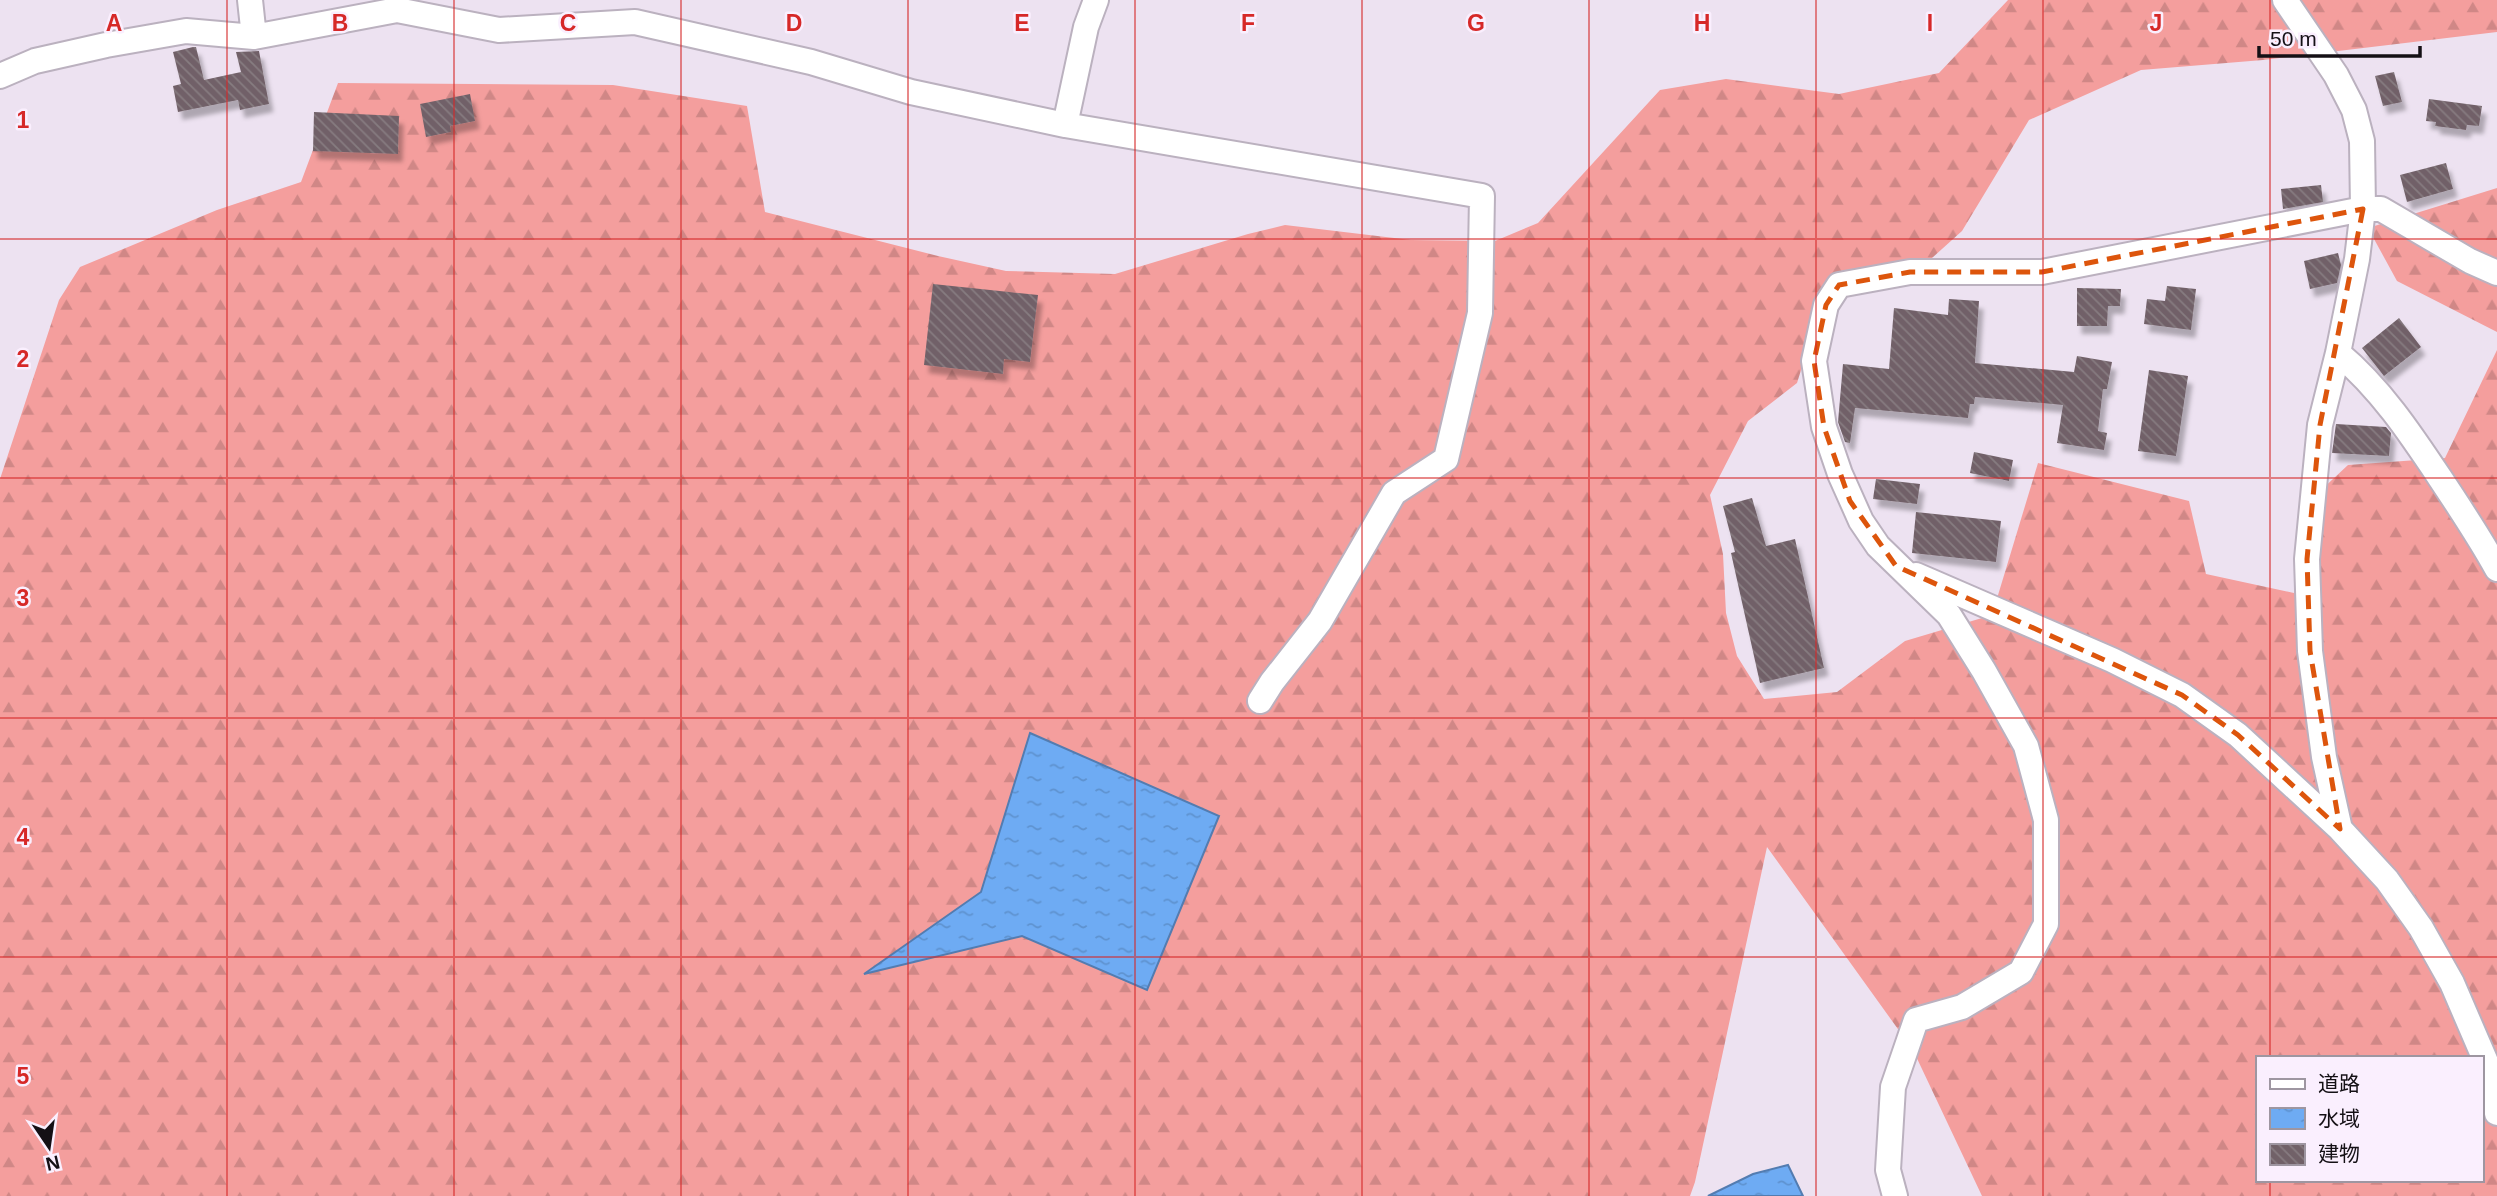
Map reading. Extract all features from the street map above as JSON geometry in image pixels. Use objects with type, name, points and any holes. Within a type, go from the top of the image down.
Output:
[{"type":"street","points":[[250,0],[254,37]]},
{"type":"street","points":[[1065,125],[1086,27],[1096,0]]},
{"type":"street","points":[[2285,0],[2336,75],[2354,110],[2362,141],[2363,209],[2357,259],[2320,425],[2307,559],[2310,651],[2324,757],[2340,829]]},
{"type":"street","points":[[0,76],[35,61],[106,44],[186,32],[254,37],[397,10],[499,30],[635,22],[811,62],[911,92],[1065,125],[1482,196],[1480,313],[1446,459],[1394,493],[1320,621],[1260,701]]},
{"type":"street","points":[[1895,1196],[1888,1170],[1893,1087],[1916,1020],[1962,1007],[2021,972],[2046,924],[2046,820],[2026,746],[1990,681],[1949,615],[1878,546],[1850,501],[1824,427],[1814,361],[1826,304],[1839,285],[1910,272],[2042,272],[2363,209],[2381,209],[2470,261],[2497,273]]},
{"type":"street","points":[[2338,353],[2361,373],[2407,428],[2480,537],[2497,569]]},
{"type":"street","points":[[1896,566],[2112,660],[2182,695],[2238,735],[2340,829],[2387,880],[2421,929],[2452,983],[2493,1074],[2497,1113]]},
{"type":"highlighted area","points":[[2363,209],[2320,425],[2307,559],[2310,651],[2340,829],[2238,735],[2182,695],[1896,566],[1850,501],[1824,427],[1814,361],[1826,305],[1839,285],[1910,272],[2042,272]]},
{"type":"green space","points":[[2008,0],[2497,0],[2497,32],[2263,60],[2141,70],[2029,120],[1962,231],[1932,258],[1831,274],[1797,383],[1748,421],[1710,495],[1723,554],[1726,613],[1737,656],[1764,699],[1837,692],[1905,641],[1992,615],[2038,463],[2189,501],[2206,574],[2294,593],[2318,493],[2348,465],[2445,458],[2497,350],[2497,1196],[1982,1196],[1913,1050],[1767,847],[1690,1196],[0,1196],[0,479],[59,300],[80,267],[217,210],[301,182],[338,83],[613,85],[747,106],[765,212],[1006,271],[1115,274],[1285,225],[1411,240],[1495,241],[1538,223],[1660,90],[1726,79],[1839,94],[1939,73]]},
{"type":"green space","points":[[2497,188],[2497,332],[2397,281],[2368,228]]},
{"type":"water","points":[[1030,733],[1219,816],[1147,990],[1022,936],[864,974],[981,892]]},
{"type":"water","points":[[1788,1165],[1803,1196],[1708,1196],[1753,1174]]},
{"type":"building","points":[[196,47],[204,80],[241,72],[236,52],[259,51],[269,104],[240,110],[238,100],[178,112],[173,86],[181,84],[173,52]]},
{"type":"building","points":[[2394,72],[2402,102],[2383,106],[2375,76]]},
{"type":"building","points":[[470,94],[475,121],[450,126],[451,132],[426,137],[420,104]]},
{"type":"building","points":[[2429,99],[2482,106],[2479,126],[2467,125],[2466,130],[2435,126],[2436,122],[2426,121]]},
{"type":"building","points":[[314,112],[399,116],[398,154],[313,151]]},
{"type":"building","points":[[2446,163],[2453,189],[2407,202],[2400,175]]},
{"type":"building","points":[[2321,185],[2323,202],[2283,209],[2281,189]]},
{"type":"building","points":[[2338,253],[2341,265],[2337,283],[2310,289],[2304,261]]},
{"type":"building","points":[[933,284],[1038,295],[1030,362],[1004,359],[1003,374],[924,365]]},
{"type":"building","points":[[2167,286],[2196,289],[2191,330],[2144,324],[2147,299],[2165,301]]},
{"type":"building","points":[[2077,288],[2121,289],[2120,306],[2108,306],[2107,326],[2077,326]]},
{"type":"building","points":[[1949,299],[1979,301],[1975,363],[2074,372],[2077,356],[2112,362],[2107,389],[2103,389],[2098,431],[2107,433],[2104,450],[2057,443],[2063,405],[1975,397],[1974,404],[1970,404],[1968,418],[1855,408],[1850,443],[1845,442],[1838,422],[1843,364],[1889,369],[1894,308],[1948,315]]},
{"type":"building","points":[[2399,318],[2421,347],[2384,376],[2362,348]]},
{"type":"building","points":[[2149,370],[2188,376],[2176,456],[2138,451]]},
{"type":"building","points":[[2336,424],[2386,427],[2391,433],[2389,456],[2332,453]]},
{"type":"building","points":[[1974,452],[2013,460],[2009,481],[1970,473]]},
{"type":"building","points":[[1876,479],[1920,484],[1917,504],[1873,499]]},
{"type":"building","points":[[1752,498],[1766,546],[1795,539],[1824,668],[1760,683],[1731,553],[1735,552],[1723,506]]},
{"type":"building","points":[[1916,512],[2001,521],[1996,562],[1912,553]]}]
